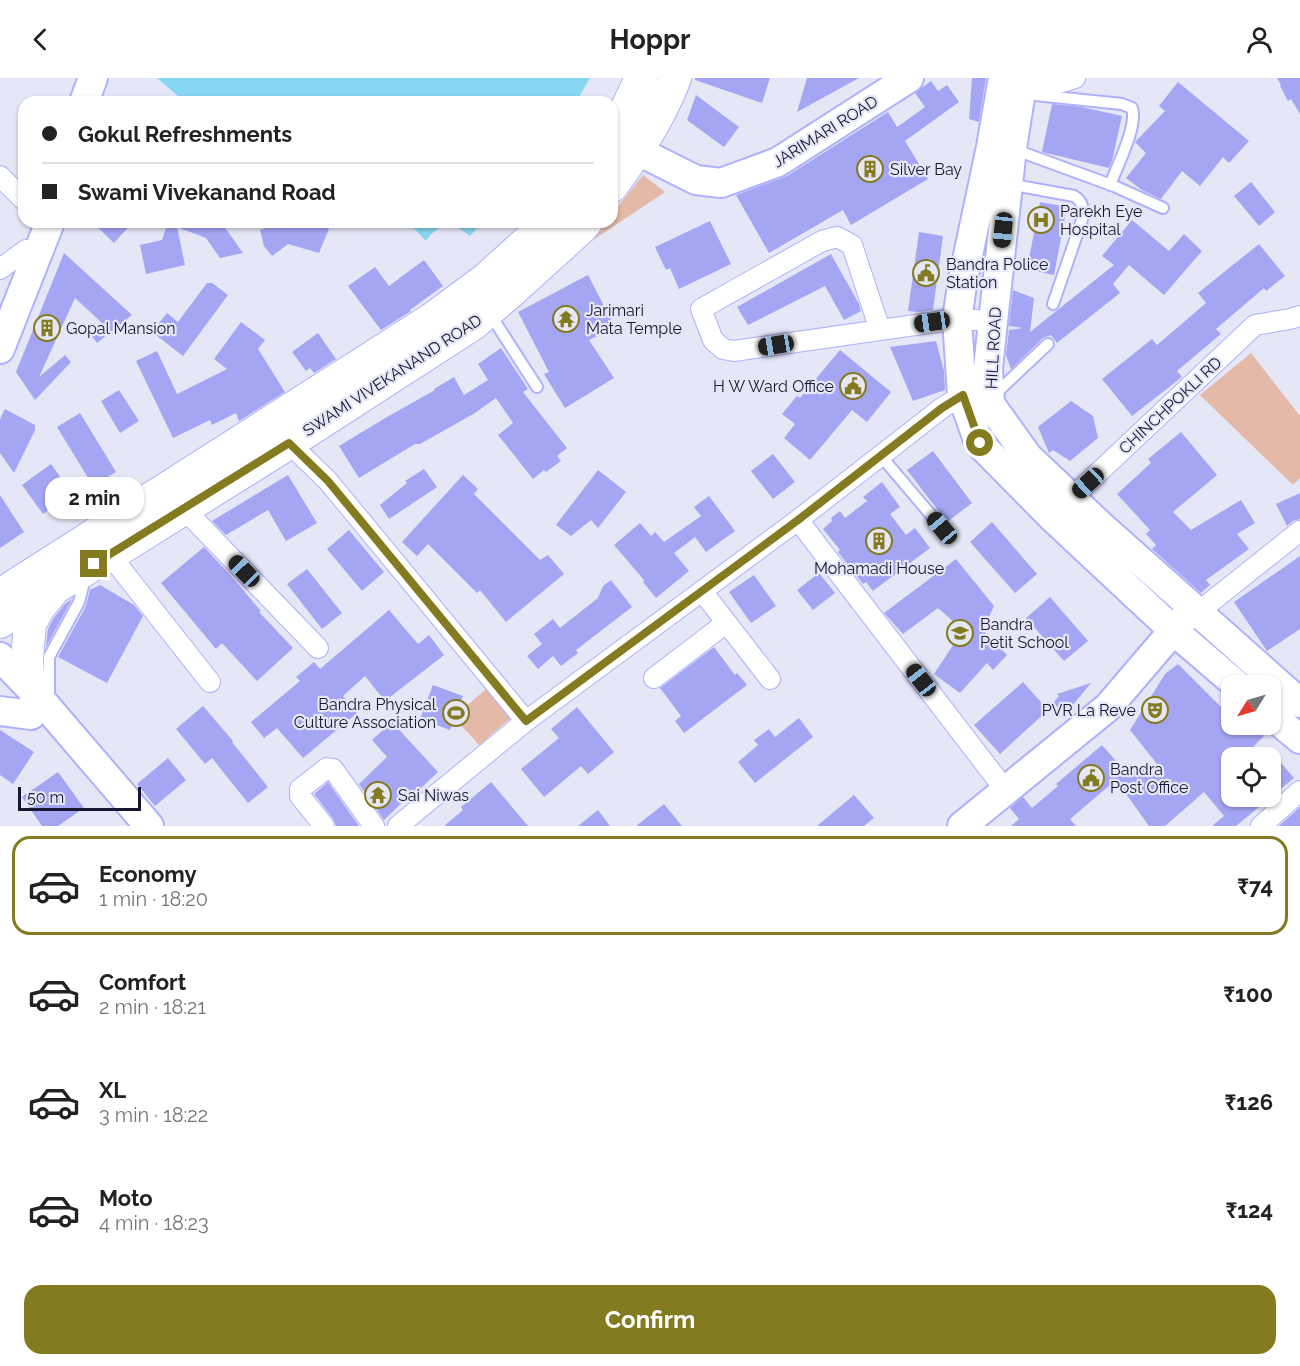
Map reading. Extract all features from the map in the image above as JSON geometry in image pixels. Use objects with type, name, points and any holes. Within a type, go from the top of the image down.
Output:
[{"type":"main road","points":[[86,96],[93,78]]},
{"type":"main road","points":[[95,96],[101,78]]},
{"type":"main road","points":[[621,143],[641,78]]},
{"type":"main road","points":[[621,143],[666,102],[675,78]]},
{"type":"main road","name":"JARIMARI ROAD","points":[[621,143],[696,180],[721,183],[778,162],[909,78]]},
{"type":"main road","name":"HILL ROAD","points":[[1014,85],[1012,148],[988,368],[981,391],[980,443],[1195,610],[1300,703]]},
{"type":"main road","name":"HILL ROAD","points":[[981,391],[957,319],[963,279],[991,147],[1014,85]]},
{"type":"main road","points":[[0,314],[33,228]]},
{"type":"main road","points":[[0,349],[48,228]]},
{"type":"main road","name":"SWAMI VIVEKANAND ROAD","points":[[0,622],[56,578],[432,319],[486,279],[542,228]]},
{"type":"main road","name":"SWAMI VIVEKANAND ROAD","points":[[0,595],[56,578],[110,555],[289,443],[473,324],[581,228]]},
{"type":"main road","name":"HILL ROAD","points":[[1061,508],[1174,631],[1225,675]]},
{"type":"main road","points":[[0,575],[56,578],[30,624],[28,675],[37,704]]},
{"type":"main road","points":[[963,826],[1108,708],[1195,610]]},
{"type":"main road","points":[[0,657],[87,772],[134,826]]},
{"type":"main road","points":[[0,684],[37,704],[149,826]]},
{"type":"main road","points":[[0,711],[37,704]]},
{"type":"main road","points":[[1281,722],[1300,737]]},
{"type":"street","points":[[1014,85],[1047,87],[1075,78]]},
{"type":"street","points":[[0,176],[18,194]]},
{"type":"street","points":[[880,330],[852,244],[837,237],[822,241],[701,309],[713,340],[723,349],[734,351],[957,319],[993,321]]},
{"type":"street","points":[[0,269],[26,250]]},
{"type":"street","name":"CHINCHPOKLI RD","points":[[1061,508],[1255,325],[1300,316]]},
{"type":"street","points":[[398,826],[526,721],[798,520],[942,408],[981,391]]},
{"type":"street","points":[[289,443],[328,481],[526,721]]},
{"type":"street","points":[[184,509],[318,648]]},
{"type":"street","points":[[798,520],[1006,791]]},
{"type":"street","points":[[1195,610],[1300,531]]},
{"type":"street","points":[[110,555],[210,682]]},
{"type":"street","points":[[702,591],[770,680]]},
{"type":"street","points":[[654,678],[726,623]]},
{"type":"street","points":[[324,826],[300,796],[300,789],[327,768],[333,769],[374,826]]},
{"type":"street","points":[[1261,826],[1300,791]]},
{"type":"lane","points":[[1014,85],[1122,104],[1132,108],[1133,126],[1110,185]]},
{"type":"lane","points":[[1012,148],[1110,185],[1163,208]]},
{"type":"lane","points":[[1008,184],[1074,196],[1080,199],[1084,207],[1082,220],[1053,304]]},
{"type":"lane","points":[[488,311],[537,387]]},
{"type":"lane","points":[[981,391],[1048,344]]},
{"type":"lane","points":[[881,456],[942,528]]},
{"type":"shaded area","points":[[643,175],[665,192],[618,223],[618,206]]},
{"type":"shaded area","points":[[601,228],[611,228],[590,242]]},
{"type":"shaded area","points":[[1251,353],[1300,416],[1300,478],[1293,485],[1200,395]]},
{"type":"shaded area","points":[[486,689],[511,718],[479,745],[454,717]]},
{"type":"water","points":[[157,78],[590,78],[580,96],[178,96]]},
{"type":"water","points":[[414,228],[439,228],[436,230],[426,241]]},
{"type":"water","points":[[458,228],[477,228],[470,236]]},
{"type":"building","points":[[695,78],[770,78],[762,103],[695,80]]},
{"type":"building","points":[[807,78],[859,78],[797,112]]},
{"type":"building","points":[[972,78],[986,78],[979,122],[969,119]]},
{"type":"building","points":[[1277,78],[1300,78],[1300,114],[1291,99],[1288,101]]},
{"type":"building","points":[[931,81],[938,91],[947,85],[959,102],[905,141],[928,179],[851,225],[843,210],[769,253],[736,195],[787,176],[888,112],[897,127],[925,107],[915,93]]},
{"type":"building","points":[[1178,82],[1249,141],[1229,163],[1223,157],[1200,186],[1182,171],[1161,199],[1142,190],[1126,178],[1146,153],[1135,142],[1165,111],[1159,106]]},
{"type":"building","points":[[696,95],[739,127],[724,147],[687,120]]},
{"type":"building","points":[[1052,104],[1082,107],[1122,116],[1109,168],[1042,152]]},
{"type":"building","points":[[1251,182],[1275,212],[1259,226],[1234,196]]},
{"type":"building","points":[[1040,202],[1067,207],[1054,275],[1027,269]]},
{"type":"building","points":[[1132,220],[1169,251],[1184,234],[1202,251],[1164,295],[1129,265],[1113,284],[1120,293],[1057,343],[1051,335],[1043,338],[1011,369],[1006,355],[1009,330],[1023,328],[1009,326],[1013,290],[1034,298],[1030,332],[1114,265],[1102,256]]},
{"type":"building","points":[[710,221],[731,264],[679,289],[670,268],[666,270],[655,247]]},
{"type":"building","points":[[98,228],[128,228],[114,243]]},
{"type":"building","points":[[166,228],[177,228],[185,265],[146,274],[140,245],[162,240]]},
{"type":"building","points":[[180,228],[225,228],[243,253],[220,258],[206,238]]},
{"type":"building","points":[[266,228],[329,229],[319,253],[288,244],[272,256],[264,246],[260,230]]},
{"type":"building","name":"Bandra Police Station","points":[[919,232],[943,236],[933,310],[918,312],[908,311]]},
{"type":"building","points":[[1259,244],[1285,276],[1266,291],[1264,288],[1216,329],[1221,334],[1177,371],[1182,377],[1132,416],[1102,379],[1152,339],[1157,345],[1206,303],[1198,293]]},
{"type":"building","name":"Gopal Mansion","points":[[64,253],[132,315],[97,343],[90,334],[102,323],[75,298],[39,377],[65,355],[71,362],[35,400],[16,372]]},
{"type":"building","points":[[831,254],[861,311],[844,320],[825,286],[748,325],[737,307]]},
{"type":"building","points":[[424,260],[443,286],[411,311],[381,330],[348,286],[375,267],[389,286]]},
{"type":"building","name":"Jarimari Mata Temple","points":[[588,275],[615,327],[589,340],[614,378],[565,408],[544,374],[549,372],[518,312]]},
{"type":"building","points":[[207,283],[212,283],[228,295],[183,356],[152,332],[167,313],[178,322]]},
{"type":"building","points":[[241,322],[265,340],[258,349],[285,392],[239,421],[236,413],[212,425],[210,420],[173,438],[136,361],[157,351],[177,394],[227,369],[214,359]]},
{"type":"building","points":[[318,333],[336,359],[314,373],[310,368],[306,371],[292,352]]},
{"type":"building","points":[[936,341],[944,371],[945,390],[913,401],[890,347]]},
{"type":"building","points":[[501,348],[528,389],[523,392],[567,448],[557,456],[561,461],[533,479],[498,435],[513,423],[496,398],[475,413],[420,444],[415,444],[359,478],[339,446],[454,377],[464,395],[488,380],[478,364]]},
{"type":"building","points":[[840,350],[891,392],[867,422],[852,410],[810,460],[784,438],[795,424],[782,414],[797,396],[800,398]]},
{"type":"building","points":[[119,390],[139,421],[120,433],[101,401]]},
{"type":"building","points":[[1071,401],[1093,416],[1098,438],[1070,461],[1053,450],[1049,453],[1038,427]]},
{"type":"building","points":[[5,409],[35,425],[35,430],[14,473],[0,453],[0,419]]},
{"type":"building","points":[[80,413],[116,472],[93,486],[57,427]]},
{"type":"building","points":[[1181,432],[1217,475],[1173,512],[1191,530],[1241,500],[1255,523],[1237,534],[1249,549],[1206,580],[1210,585],[1201,593],[1152,549],[1156,545],[1146,534],[1150,530],[1117,494],[1151,463],[1148,459]]},
{"type":"building","points":[[933,451],[972,503],[947,522],[907,470]]},
{"type":"building","points":[[773,454],[795,482],[773,499],[751,471]]},
{"type":"building","points":[[51,464],[72,493],[43,514],[22,485]]},
{"type":"building","points":[[424,469],[437,487],[389,519],[380,505],[407,483],[405,481]]},
{"type":"building","points":[[598,470],[626,492],[598,528],[591,520],[571,536],[556,525]]},
{"type":"building","points":[[288,475],[317,523],[286,541],[268,510],[226,535],[212,521]]},
{"type":"building","points":[[463,475],[478,489],[474,494],[540,560],[548,555],[564,574],[506,622],[480,590],[477,593],[428,544],[417,556],[402,542]]},
{"type":"building","name":"Mohamadi House","points":[[882,482],[900,507],[890,514],[906,535],[915,528],[930,548],[873,591],[866,582],[863,584],[823,529],[840,511],[845,518],[867,501],[863,497]]},
{"type":"building","points":[[1300,493],[1300,519],[1287,526],[1276,504]]},
{"type":"building","points":[[0,495],[24,532],[0,548]]},
{"type":"building","points":[[709,496],[735,531],[706,552],[695,537],[674,553],[689,571],[656,598],[614,545],[640,523],[651,536],[655,532],[664,542],[701,516],[694,507]]},
{"type":"building","points":[[992,522],[1037,574],[1015,593],[970,542]]},
{"type":"building","points":[[349,530],[384,572],[362,591],[327,549]]},
{"type":"building","points":[[204,547],[293,648],[257,681],[222,643],[216,649],[161,583]]},
{"type":"building","points":[[1300,556],[1300,629],[1267,651],[1234,602]]},
{"type":"building","points":[[956,559],[994,606],[983,630],[1007,655],[993,670],[987,663],[960,693],[934,674],[963,630],[938,608],[903,634],[884,613]]},
{"type":"building","points":[[307,569],[342,613],[322,629],[287,584]]},
{"type":"building","points":[[819,573],[835,593],[813,610],[797,590]]},
{"type":"building","points":[[754,575],[776,606],[751,623],[729,592]]},
{"type":"building","points":[[611,580],[632,607],[576,650],[578,653],[561,666],[553,656],[538,669],[527,656],[542,644],[534,634],[553,619],[560,628],[598,598],[603,586]]},
{"type":"building","points":[[100,585],[134,605],[143,616],[107,683],[58,657],[86,606],[90,590]]},
{"type":"building","points":[[1050,597],[1088,641],[1064,661],[1026,618]]},
{"type":"building","points":[[72,599],[46,647],[48,629],[53,619]]},
{"type":"building","points":[[389,610],[418,644],[429,635],[444,655],[385,701],[365,676],[343,696],[357,713],[303,758],[277,728],[264,738],[251,722],[300,681],[296,677],[314,662],[320,669]]},
{"type":"building","points":[[714,647],[735,675],[737,673],[747,685],[684,733],[675,721],[681,716],[660,688]]},
{"type":"building","points":[[1178,664],[1221,707],[1221,735],[1264,736],[1253,747],[1221,747],[1221,807],[1259,807],[1236,826],[1212,826],[1224,816],[1204,792],[1165,826],[1149,826],[1116,780],[1070,819],[1076,826],[1011,826],[1019,819],[1010,808],[1023,797],[1032,808],[1102,745],[1128,775],[1157,764],[1130,730],[1165,674]]},
{"type":"building","points":[[1023,682],[1048,710],[1000,754],[974,725]]},
{"type":"building","points":[[1091,683],[1072,706],[1069,704],[1062,711],[1053,703],[1059,696],[1057,694]]},
{"type":"building","points":[[433,685],[463,696],[450,730],[420,719]]},
{"type":"building","points":[[203,706],[268,787],[248,803],[212,758],[205,764],[176,729]]},
{"type":"building","points":[[577,707],[614,752],[588,774],[581,766],[544,797],[521,769],[559,738],[551,729]]},
{"type":"building","points":[[799,718],[813,737],[755,783],[738,762],[758,745],[754,740],[769,729],[775,737]]},
{"type":"building","points":[[392,722],[438,772],[418,791],[416,789],[384,820],[359,784],[387,757],[372,740]]},
{"type":"building","points":[[0,730],[34,752],[13,784],[0,775]]},
{"type":"building","points":[[168,758],[186,780],[155,806],[137,784]]},
{"type":"building","points":[[1281,763],[1294,778],[1281,789]]},
{"type":"building","points":[[58,772],[84,808],[58,826],[42,826],[22,797]]},
{"type":"building","points":[[328,782],[359,826],[336,826],[314,794]]},
{"type":"building","points":[[491,782],[528,826],[444,826],[463,810],[461,807]]},
{"type":"building","points":[[854,795],[874,818],[864,826],[817,826]]},
{"type":"building","points":[[664,804],[682,826],[636,826]]},
{"type":"building","points":[[1300,807],[1300,826],[1279,826]]},
{"type":"building","points":[[598,810],[610,826],[578,826]]},
{"type":"place","name":"Silver Bay","points":[[870,169]]},
{"type":"place","name":"Parekh Eye Hospital","points":[[1041,220]]},
{"type":"place","name":"Bandra Police Station","points":[[926,273]]},
{"type":"place","name":"Jarimari Mata Temple","points":[[566,319]]},
{"type":"place","name":"Gopal Mansion","points":[[47,328]]},
{"type":"place","name":"H W Ward Office","points":[[853,386]]},
{"type":"place","name":"Mohamadi House","points":[[879,541]]},
{"type":"place","name":"Bandra Petit School","points":[[960,633]]},
{"type":"place","name":"PVR La Reve","points":[[1155,710]]},
{"type":"place","name":"Bandra Physical Culture Association","points":[[456,713]]},
{"type":"place","name":"Bandra Post Office","points":[[1091,778]]},
{"type":"place","name":"Sai Niwas","points":[[378,795]]},
{"type":"route","points":[[94,564],[289,443],[328,481],[526,721],[798,520],[942,408],[963,395],[980,443]]}]
